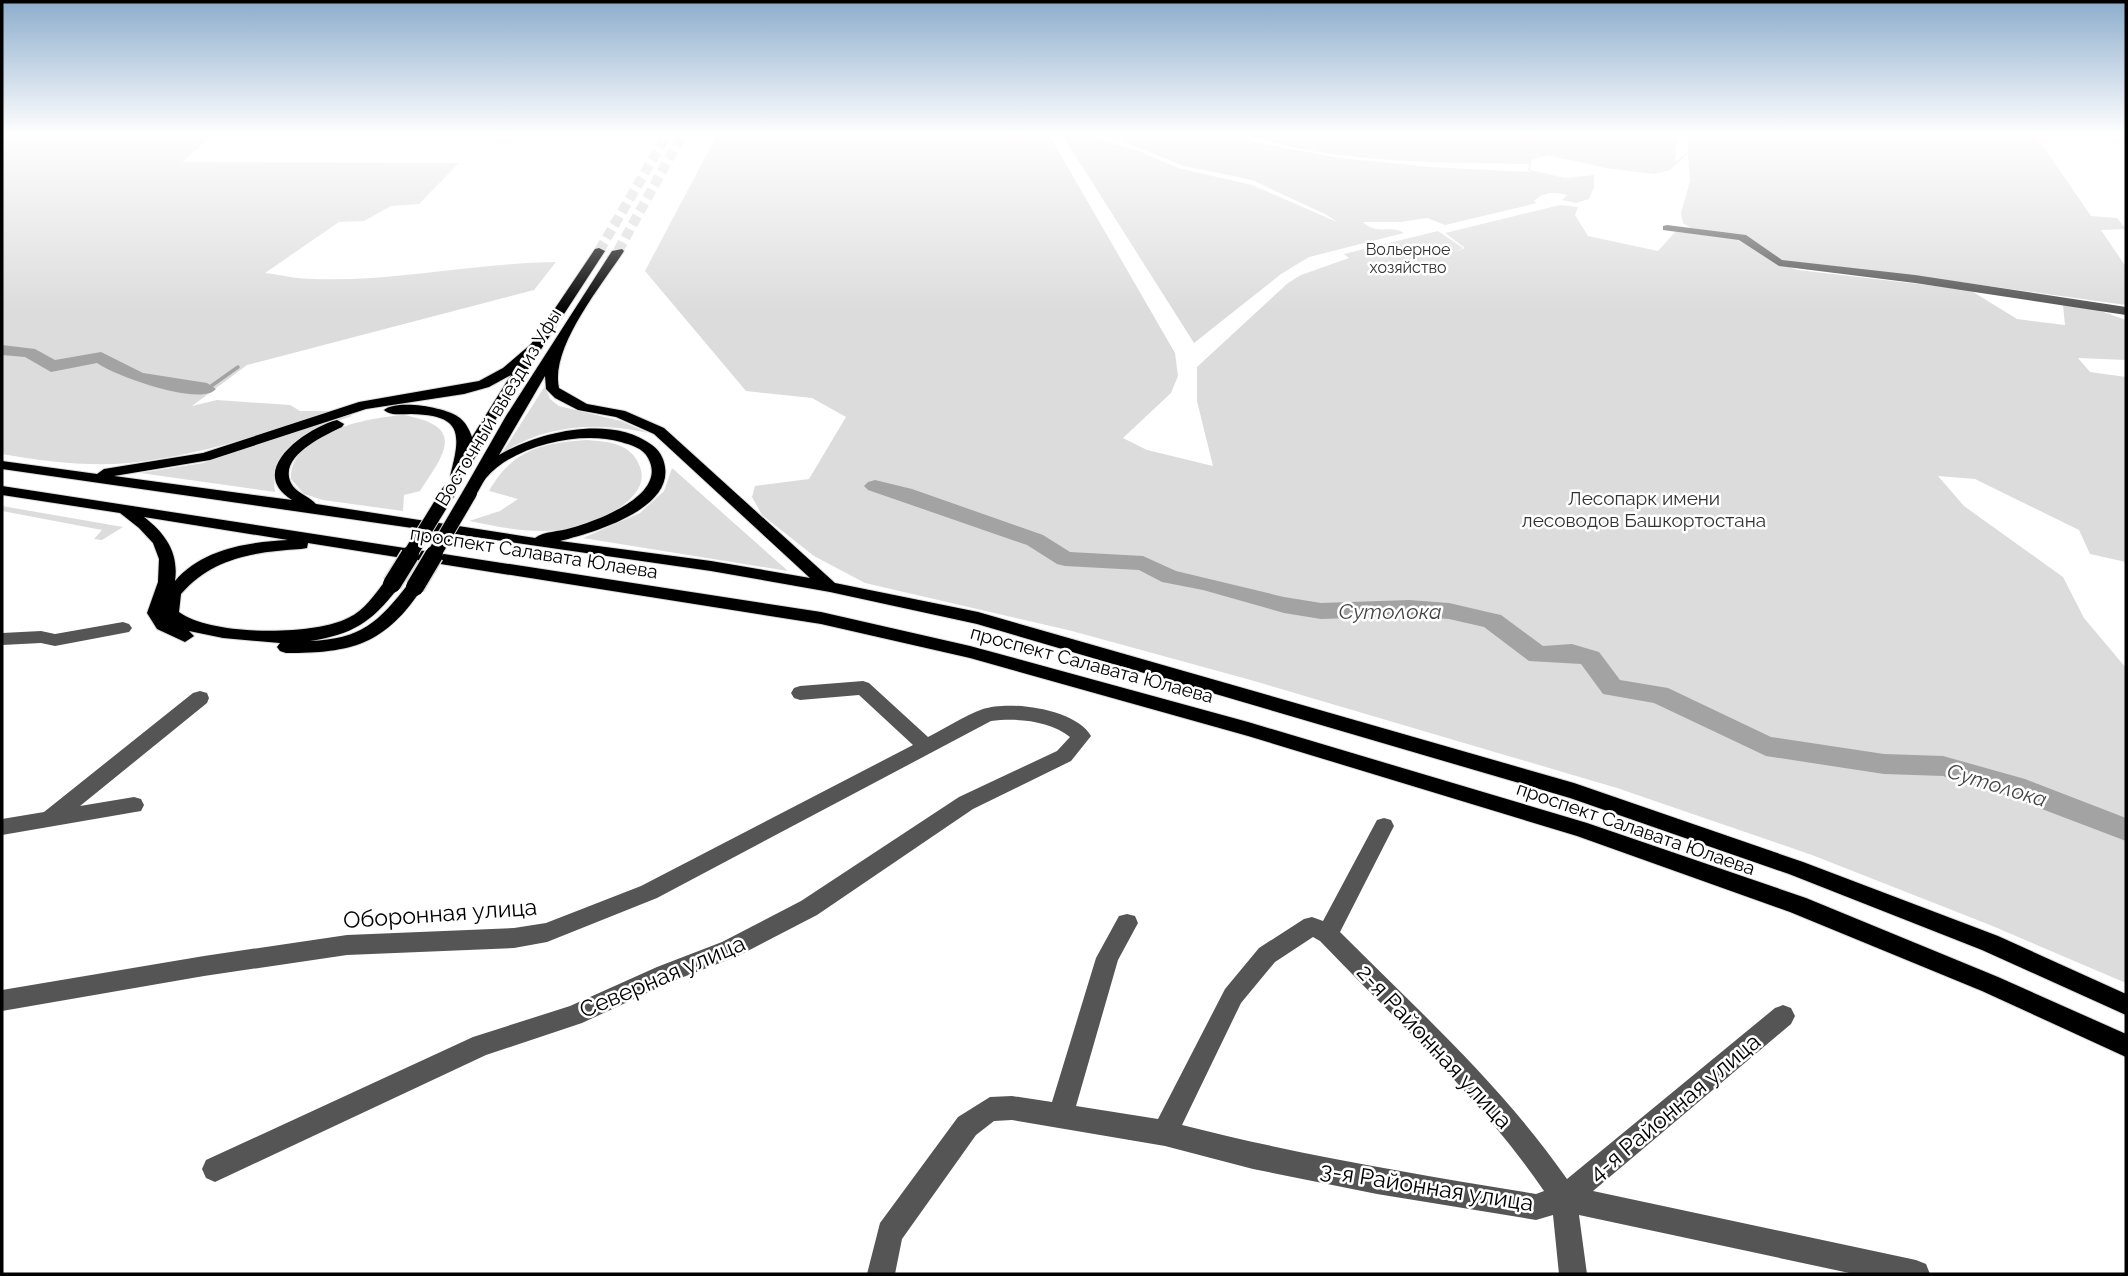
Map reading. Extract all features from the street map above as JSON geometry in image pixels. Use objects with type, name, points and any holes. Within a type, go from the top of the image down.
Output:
[{"type":"main road","name":"Восточный выезд из Уфы","points":[[341,542],[250,549],[220,558],[181,582],[172,595],[169,607],[173,618],[189,627],[280,637],[336,630],[357,621],[376,606],[449,491],[490,417],[598,251]]},
{"type":"main road","name":"Восточный выезд из Уфы","points":[[123,509],[148,527],[163,543],[169,561],[156,613],[163,625],[181,635],[275,647],[338,646],[373,635],[386,625],[415,587],[483,473],[513,416],[618,251]]},
{"type":"main road","points":[[83,476],[205,457],[364,405],[464,390],[484,384],[508,371],[536,347]]},
{"type":"main road","points":[[557,348],[551,380],[553,388],[560,395],[583,407],[620,414],[659,431],[830,587]]},
{"type":"main road","points":[[321,509],[286,491],[281,483],[284,464],[313,436],[339,423],[370,414],[411,409],[433,412],[452,419],[462,428],[465,440],[457,476]]},
{"type":"main road","points":[[483,473],[492,465],[530,445],[586,433],[632,440],[650,450],[657,460],[660,471],[653,486],[640,502],[611,520],[579,532],[516,540]]},
{"type":"main road","name":"проспект Салавата Юлаева","points":[[2,465],[710,566],[830,587],[978,618],[1574,791],[1873,898],[1990,943],[2126,1005]]},
{"type":"main road","name":"проспект Салавата Юлаева","points":[[2,490],[821,618],[970,652],[1248,729],[1580,829],[1798,905],[1990,984],[2126,1046]]},
{"type":"street","points":[[1667,228],[1742,237],[1779,263],[1915,279],[2126,311]]},
{"type":"street","points":[[2,639],[41,637],[55,640],[123,628]]},
{"type":"street","points":[[800,693],[863,688],[927,747]]},
{"type":"street","points":[[51,818],[200,698]]},
{"type":"street","name":"Оборонная улица","points":[[2,1001],[204,965],[347,945],[514,938],[547,932],[649,892],[987,715],[1004,712],[1045,718],[1077,730],[1081,736]]},
{"type":"street","name":"Северная улица","points":[[215,1170],[481,1045],[573,1015],[665,974],[730,949],[809,908],[965,803],[1064,756],[1081,736]]},
{"type":"street","points":[[2,827],[134,805]]},
{"type":"street","points":[[1165,1133],[1233,996],[1266,955],[1311,926],[1328,934],[1384,827]]},
{"type":"street","points":[[1060,1117],[1107,958],[1127,923]]},
{"type":"street","name":"2-я Районная улица","points":[[1328,934],[1478,1088],[1529,1147],[1564,1198],[1573,1274]]},
{"type":"street","name":"4-я Районная улица","points":[[1564,1198],[1783,1016]]},
{"type":"street","name":"3-я Районная улица","points":[[881,1274],[890,1233],[967,1126],[990,1109],[1012,1108],[1165,1133],[1253,1156],[1352,1176],[1522,1205],[1536,1207],[1564,1198],[1916,1274]]},
{"type":"green space","points":[[2,193],[430,193],[419,204],[391,206],[364,221],[339,222],[265,273],[307,279],[374,278],[556,262],[534,290],[247,365],[192,406],[217,400],[290,405],[300,411],[336,411],[234,442],[155,460],[81,464],[2,454]]},
{"type":"green space","name":"Лесопарк имени лесоводов Башкортостана","points":[[687,193],[1082,193],[1175,353],[1178,376],[1171,393],[1123,438],[1147,450],[1213,466],[1197,401],[1197,367],[1288,283],[1301,275],[1349,258],[1344,254],[1438,231],[1463,248],[1455,252],[1465,248],[1445,233],[1560,205],[1578,207],[1575,215],[1588,236],[1658,251],[1676,231],[1744,236],[1691,228],[1683,223],[1681,213],[1687,193],[2075,193],[2091,216],[2117,218],[2126,229],[2101,230],[2126,267],[2126,305],[1952,281],[1774,262],[1798,270],[1970,290],[2017,319],[2065,325],[2063,305],[2098,310],[2126,320],[2126,360],[2078,358],[2090,372],[2126,377],[2126,562],[2090,554],[2079,530],[1975,479],[1938,476],[1964,506],[2063,577],[2084,618],[2126,668],[2126,983],[1990,925],[1812,855],[1617,788],[1247,679],[1072,631],[865,583],[814,556],[762,515],[752,497],[755,486],[809,479],[846,417],[812,398],[746,391],[645,271]]},
{"type":"green space","name":"Лесопарк имени лесоводов Башкортостана","points":[[1099,193],[1269,193],[1337,222],[1279,193],[1592,193],[1589,199],[1576,203],[1562,200],[1567,195],[1550,193],[1534,201],[1537,203],[1445,225],[1427,218],[1401,222],[1363,222],[1373,228],[1394,229],[1404,233],[1309,257],[1281,274],[1194,343]]},
{"type":"green space","points":[[545,386],[550,399],[559,406],[621,421],[648,433],[610,427],[573,428],[537,436],[502,453]]},
{"type":"green space","points":[[349,414],[352,416],[309,433],[286,450],[275,475],[275,492],[140,473],[203,463]]},
{"type":"green space","points":[[403,415],[436,426],[443,434],[445,442],[443,453],[420,491],[404,495],[403,511],[323,500],[304,494],[291,479],[294,463],[303,450],[317,439],[351,424]]},
{"type":"green space","points":[[586,440],[622,447],[632,453],[640,467],[642,478],[638,489],[610,514],[576,527],[549,531],[522,530],[469,521],[500,511],[518,499],[489,491],[498,477],[518,458],[530,451],[556,443]]},
{"type":"green space","points":[[672,468],[788,571],[583,538],[640,513],[664,491]]},
{"type":"green space","points":[[2,506],[123,527],[102,540],[94,539],[102,530],[2,511]]},
{"type":"waterway","name":"Сутолока","points":[[2,350],[29,353],[40,357],[51,366],[101,357],[137,377],[207,389]]},
{"type":"waterway","points":[[207,389],[238,367]]},
{"type":"waterway","name":"Сутолока","points":[[875,486],[1035,540],[1065,559],[1143,563],[1170,577],[1204,583],[1284,605],[1321,611],[1409,608],[1449,611],[1492,621],[1538,655],[1572,653],[1590,658],[1612,688],[1659,695],[1766,746],[1884,764],[1943,766],[2015,787],[2126,830]]},
{"type":"tunnel","points":[[599,251],[633,193]]},
{"type":"tunnel","points":[[618,251],[650,193]]},
{"type":"park label","name":"Вольерное хозяйство","points":[[1408,258]]}]
